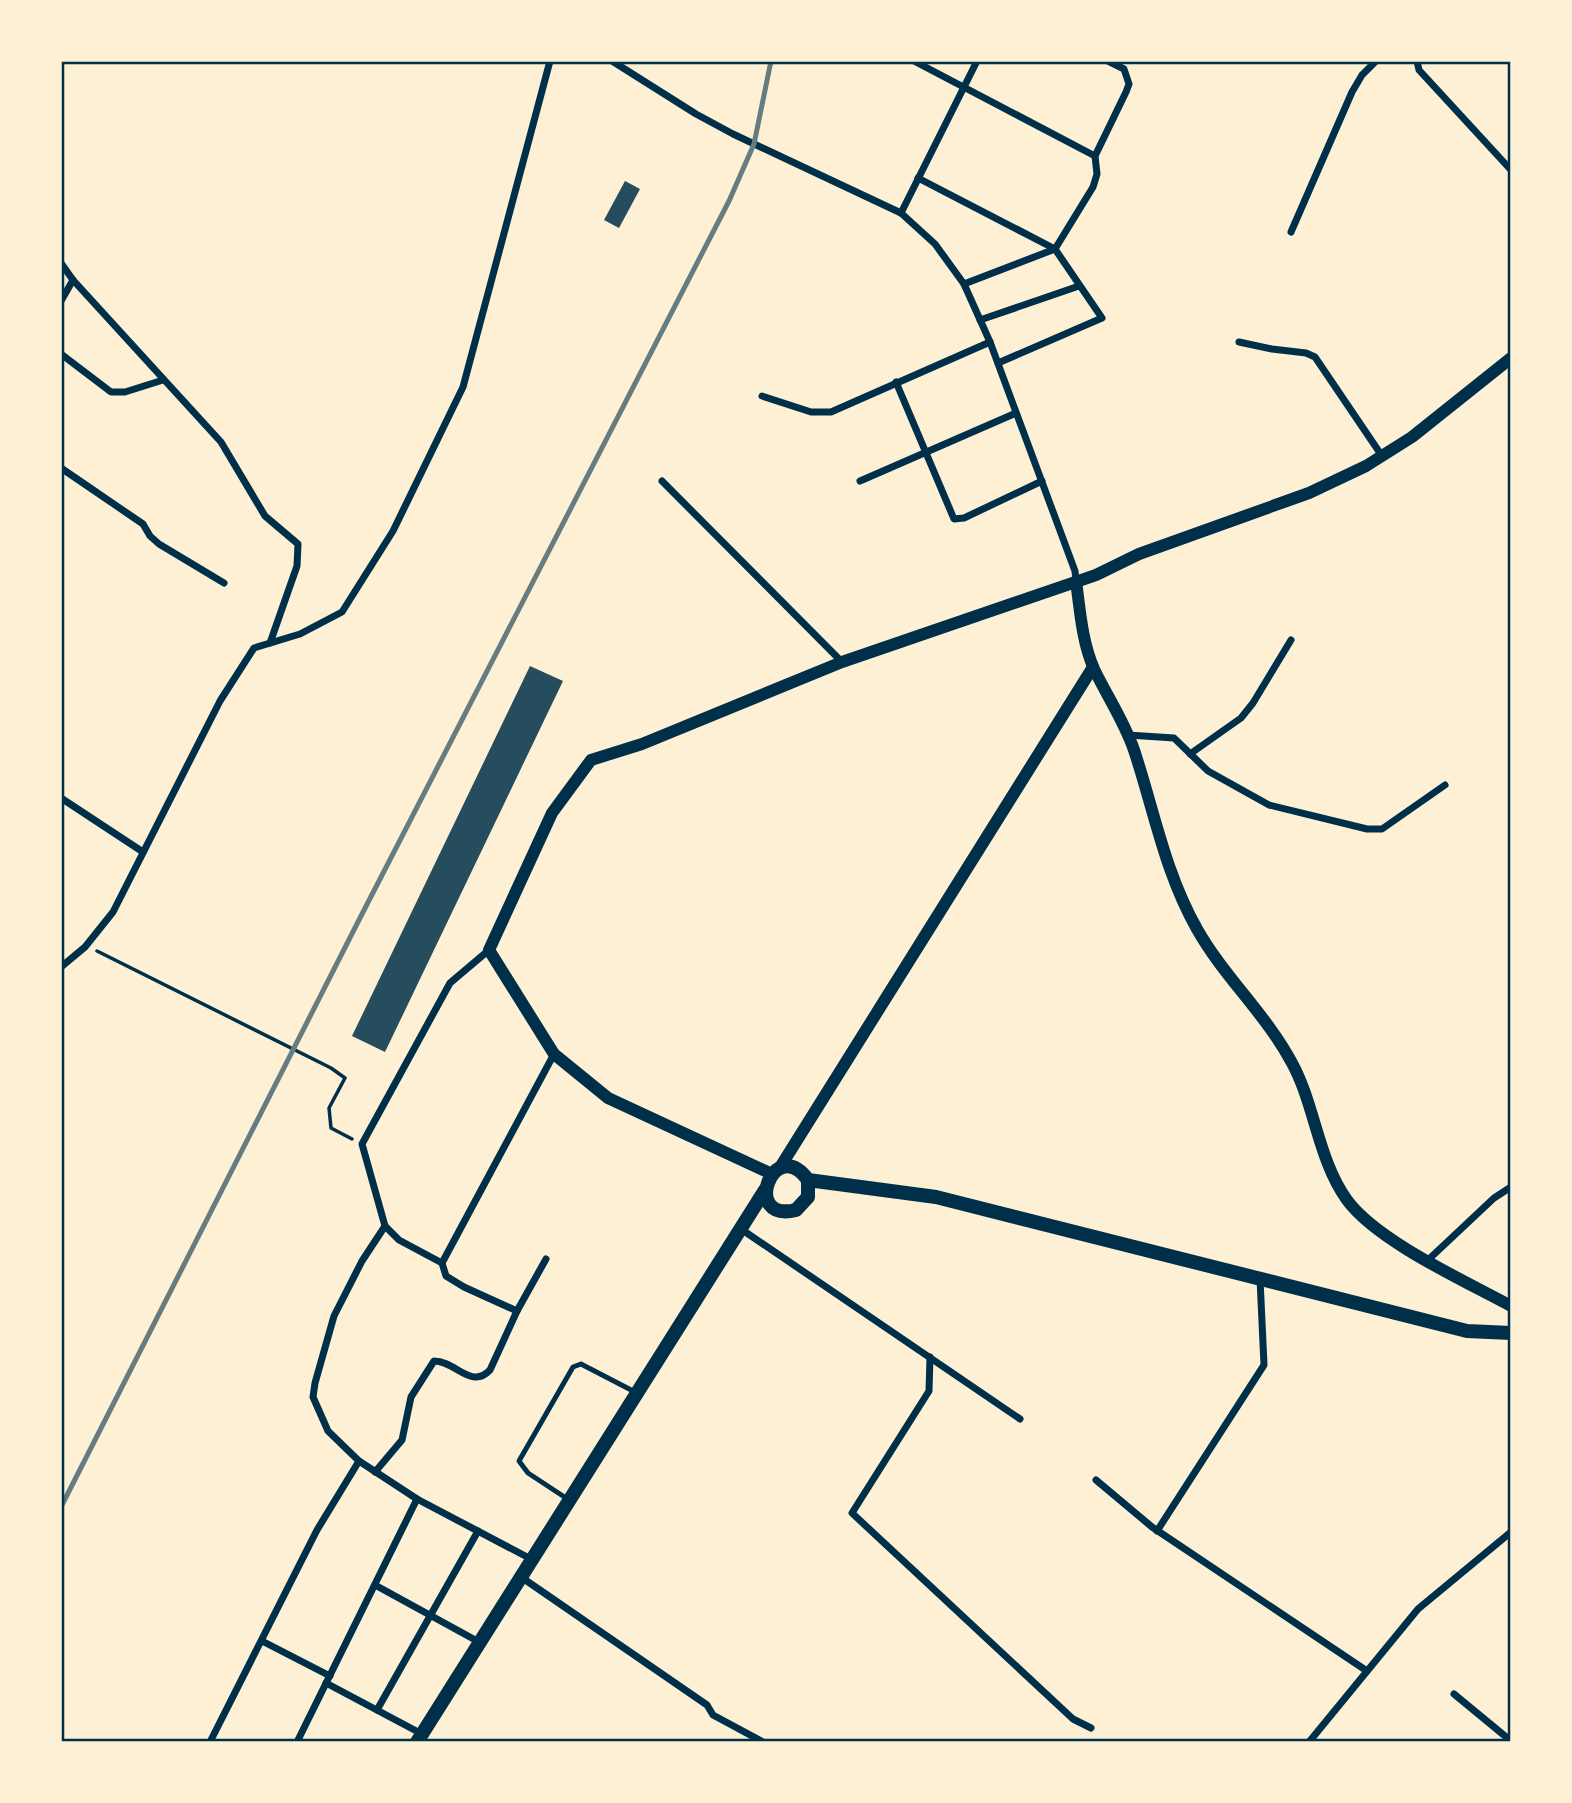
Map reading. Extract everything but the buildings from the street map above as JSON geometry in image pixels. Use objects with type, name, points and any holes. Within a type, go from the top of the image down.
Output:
[{"type":"main road","points":[[419,1738],[775,1172],[796,1168],[808,1180],[936,1196],[1467,1331],[1511,1333]]},
{"type":"main road","points":[[765,1190],[772,1206],[788,1212],[796,1210],[808,1197],[808,1180]]},
{"type":"street","points":[[61,967],[85,947],[113,912],[220,701],[254,648],[300,634],[342,612],[393,531],[463,387],[550,61]]},
{"type":"street","points":[[612,61],[733,134],[901,213],[935,244],[964,284],[990,342],[1075,571],[1084,632],[1093,667],[1128,735],[1176,886],[1197,930],[1229,977],[1273,1032],[1293,1064],[1334,1176],[1348,1201],[1372,1224],[1428,1260],[1511,1306]]},
{"type":"street","points":[[914,61],[1095,156]]},
{"type":"street","points":[[901,213],[977,61]]},
{"type":"street","points":[[964,284],[1055,249],[1093,187],[1097,174],[1095,156],[1129,84],[1124,69],[1108,61]]},
{"type":"street","points":[[1292,232],[1352,92],[1362,75],[1376,61]]},
{"type":"street","points":[[1417,61],[1419,69],[1511,170]]},
{"type":"street","points":[[918,178],[1055,249],[1102,318],[998,363]]},
{"type":"street","points":[[61,264],[72,280],[220,442],[265,516],[298,544],[297,566],[270,643]]},
{"type":"street","points":[[61,300],[72,280]]},
{"type":"street","points":[[980,320],[1079,286]]},
{"type":"street","points":[[762,396],[811,412],[831,412],[990,342]]},
{"type":"street","points":[[1239,342],[1315,356],[1382,456]]},
{"type":"street","points":[[61,354],[111,392],[125,392],[163,380]]},
{"type":"street","points":[[517,1311],[455,1282],[446,1276],[442,1263],[399,1240],[385,1226],[362,1144],[450,983],[489,950],[552,813],[591,760],[642,744],[842,662],[1096,575],[1139,554],[1310,493],[1382,456],[1412,437],[1511,358]]},
{"type":"street","points":[[896,382],[954,519],[964,518],[1042,481]]},
{"type":"street","points":[[860,481],[1016,413]]},
{"type":"street","points":[[61,468],[143,524],[149,536],[159,544],[224,583]]},
{"type":"street","points":[[662,481],[842,662]]},
{"type":"street","points":[[1190,754],[1241,718],[1259,694],[1291,640]]},
{"type":"street","points":[[489,950],[554,1054],[608,1098],[775,1172],[1093,667]]},
{"type":"street","points":[[1128,735],[1174,738],[1208,771],[1269,805],[1367,830],[1382,829],[1445,785]]},
{"type":"street","points":[[61,797],[143,852]]},
{"type":"street","points":[[442,1263],[554,1054]]},
{"type":"street","points":[[1428,1260],[1494,1198],[1511,1187]]},
{"type":"street","points":[[385,1226],[362,1261],[334,1316],[313,1397],[328,1431],[359,1461],[417,1499],[531,1559]]},
{"type":"street","points":[[741,1229],[1020,1419]]},
{"type":"street","points":[[375,1472],[402,1440],[411,1397],[434,1361],[444,1361],[456,1370],[477,1378],[483,1377],[490,1370],[517,1311],[546,1259]]},
{"type":"street","points":[[1157,1531],[1264,1364],[1260,1279]]},
{"type":"street","points":[[930,1357],[929,1391],[852,1514],[1073,1719],[1091,1728]]},
{"type":"street","points":[[210,1742],[317,1530],[359,1461]]},
{"type":"street","points":[[1096,1480],[1157,1531],[1367,1671]]},
{"type":"street","points":[[298,1742],[417,1499]]},
{"type":"street","points":[[377,1710],[478,1531]]},
{"type":"street","points":[[1309,1742],[1418,1609],[1511,1532]]},
{"type":"street","points":[[520,1577],[707,1705],[713,1715],[763,1742]]},
{"type":"street","points":[[375,1585],[479,1642]]},
{"type":"street","points":[[262,1641],[419,1738]]},
{"type":"street","points":[[1454,1694],[1511,1741]]},
{"type":"lane","points":[[569,1500],[528,1473],[519,1461],[573,1367],[581,1364],[637,1393]]},
{"type":"path","points":[[104,954],[331,1068],[345,1078],[329,1108],[331,1128],[362,1144]]},
{"type":"railway","points":[[61,1507],[729,201],[754,144],[771,61]]}]
